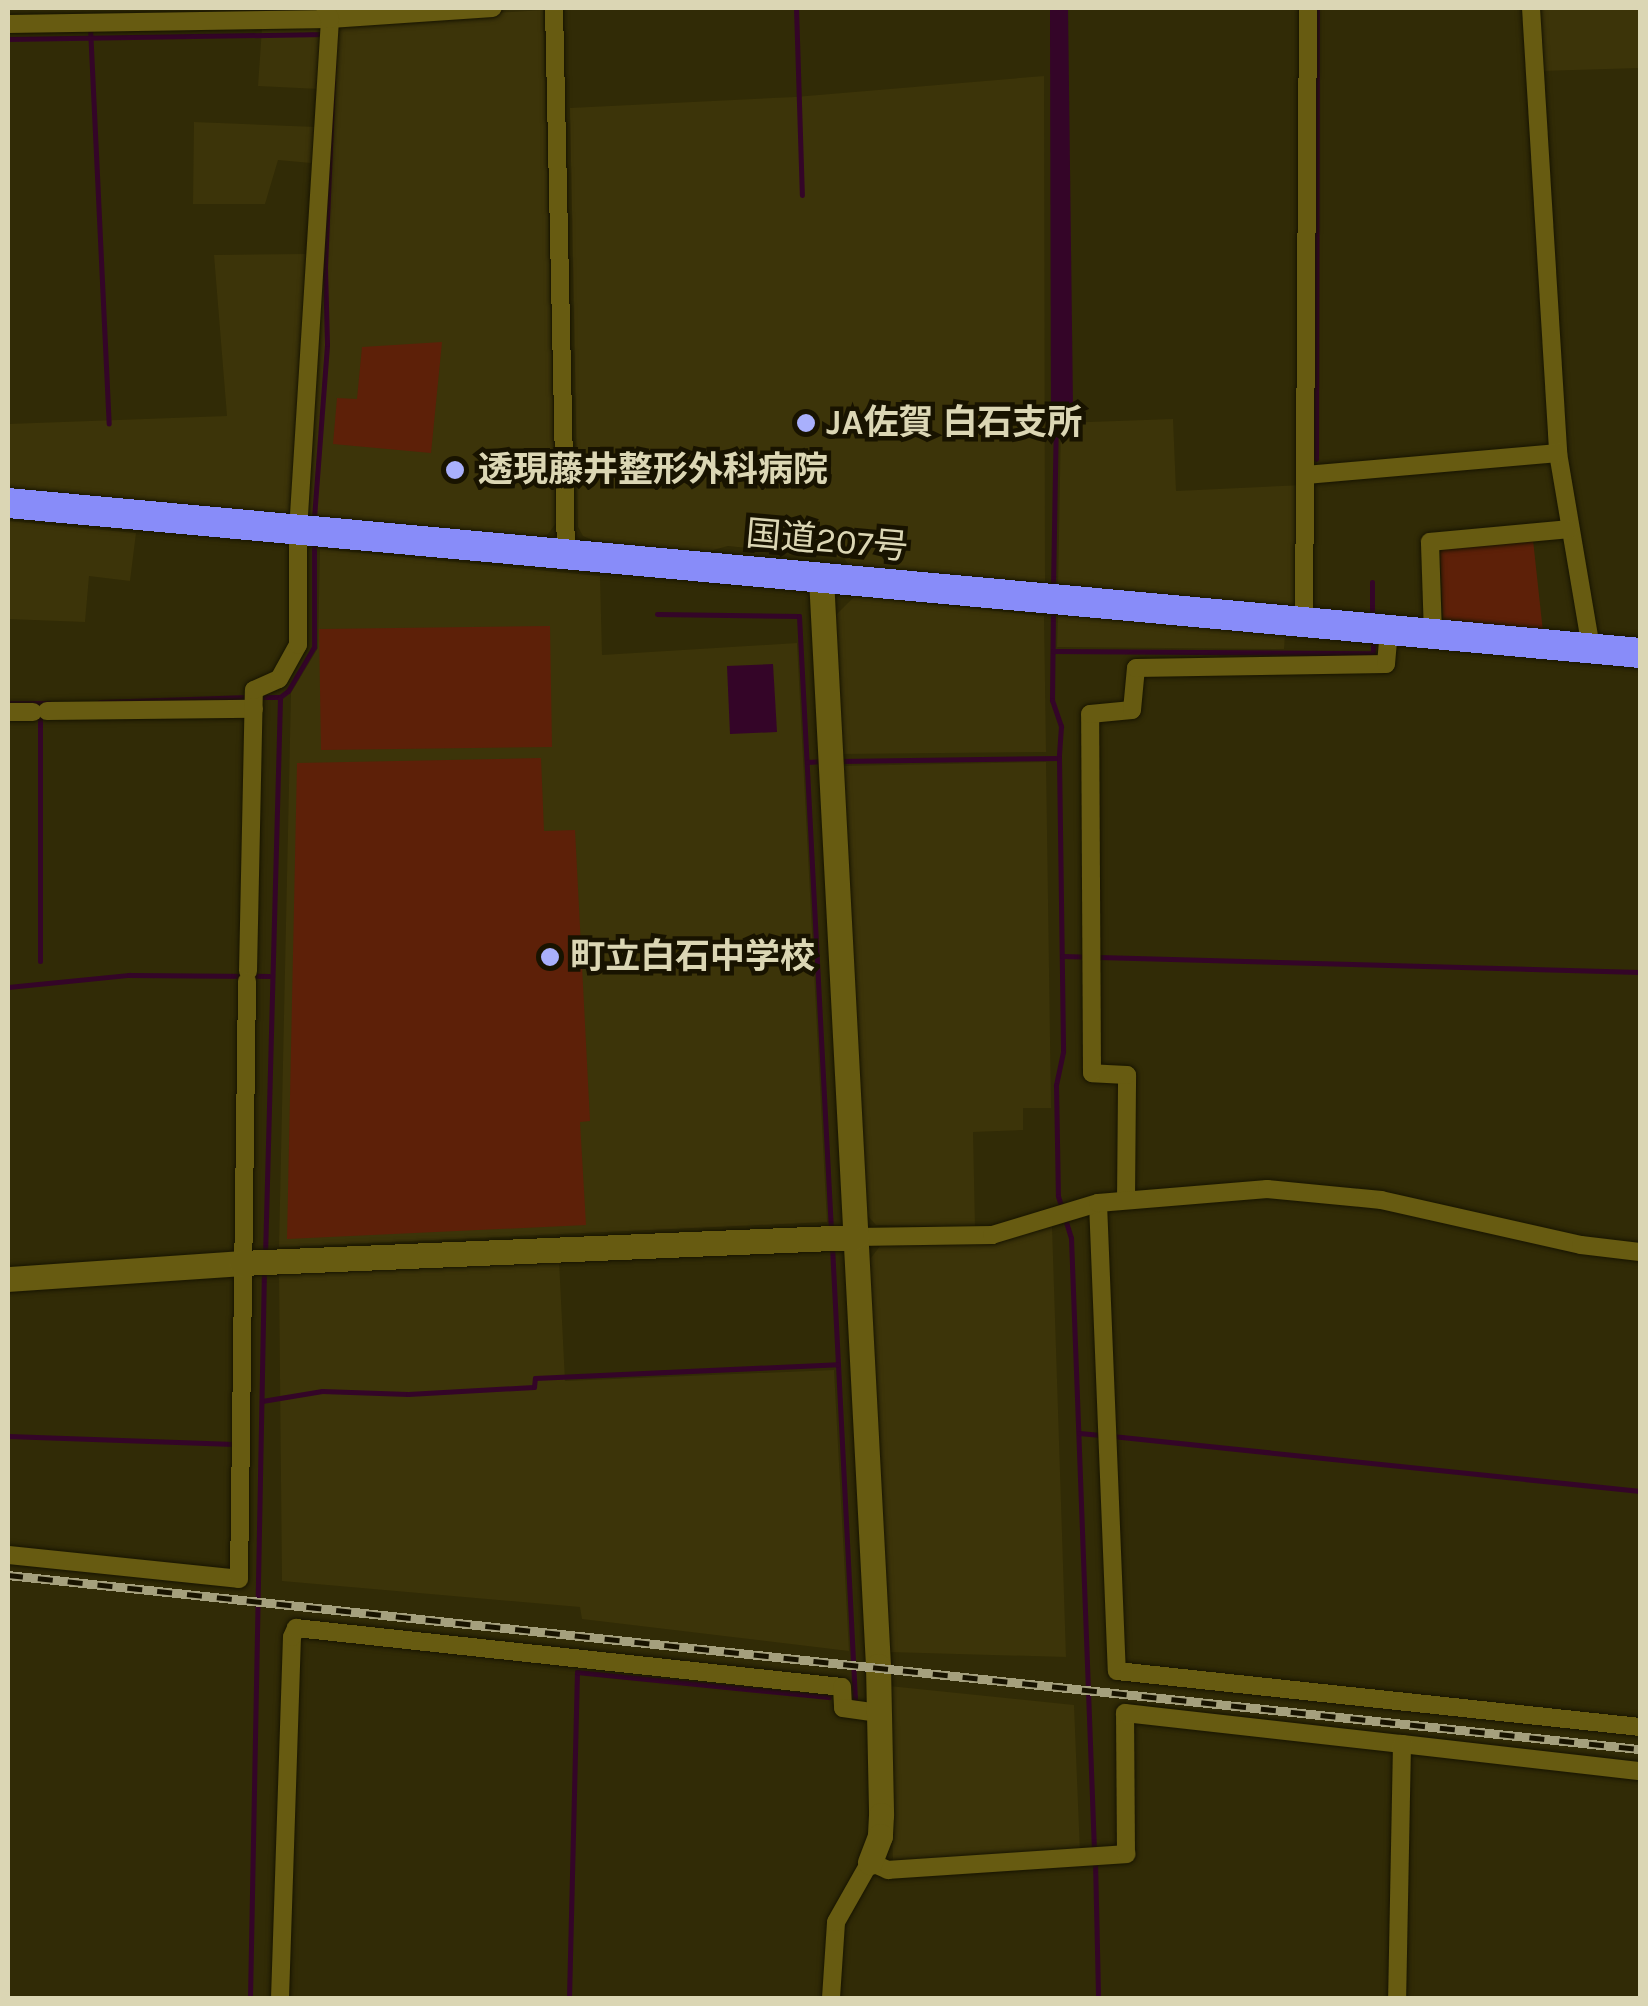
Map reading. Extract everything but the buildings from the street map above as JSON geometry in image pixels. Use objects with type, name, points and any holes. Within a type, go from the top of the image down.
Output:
[{"type":"highway","name":"国道207号","points":[[8,503],[1640,653]]},
{"type":"street","points":[[8,24],[328,23],[492,8]]},
{"type":"street","points":[[554,8],[566,555]]},
{"type":"street","points":[[1304,622],[1308,8]]},
{"type":"street","points":[[1531,8],[1558,454],[1590,648]]},
{"type":"street","points":[[8,712],[254,701],[278,679],[298,645],[309,532],[328,23]]},
{"type":"street","points":[[1306,475],[1558,454]]},
{"type":"street","points":[[1433,634],[1430,542],[1569,529]]},
{"type":"street","points":[[821,578],[831,762],[840,1238],[879,1713],[880,1836],[836,1922],[831,1998]]},
{"type":"street","points":[[1126,1200],[1126,1074],[1092,1073],[1090,714],[1132,710],[1136,668],[1386,664],[1379,630]]},
{"type":"street","points":[[8,1555],[239,1579],[238,1444],[256,1262],[248,976],[254,701]]},
{"type":"street","points":[[8,1279],[256,1262],[992,1235],[1098,1203],[1267,1189],[1362,1198],[1581,1245],[1640,1252]]},
{"type":"street","points":[[1098,1203],[1117,1671],[1640,1727]]},
{"type":"street","points":[[280,1998],[292,1637],[296,1628],[842,1686],[843,1708],[879,1713]]},
{"type":"street","points":[[870,1862],[888,1870],[1126,1854],[1125,1713],[1640,1771]]},
{"type":"street","points":[[1397,1998],[1402,1744]]},
{"type":"shaded area","points":[[1050,8],[1068,8],[1073,408],[1057,422],[1051,420]]},
{"type":"shaded area","points":[[1538,8],[1640,8],[1640,68],[1541,71]]},
{"type":"shaded area","points":[[543,10],[556,523],[548,534],[533,540],[8,491],[8,424],[227,416],[214,255],[306,254],[311,163],[278,160],[265,204],[193,204],[194,122],[316,127],[319,89],[258,86],[262,28]]},
{"type":"shaded area","points":[[1044,76],[1045,582],[850,567],[844,558],[728,546],[699,554],[601,544],[583,536],[578,527],[570,108],[795,97]]},
{"type":"shaded area","points":[[442,342],[431,453],[333,444],[337,398],[357,399],[362,347]]},
{"type":"shaded area","points":[[1173,419],[1176,491],[1304,485],[1299,609],[1058,589],[1061,423]]},
{"type":"shaded area","points":[[8,521],[136,533],[130,581],[89,576],[85,622],[8,619]]},
{"type":"shaded area","points":[[1533,540],[1543,632],[1443,623],[1440,549]]},
{"type":"shaded area","name":"町立白石中学校","points":[[320,549],[600,576],[602,655],[797,643],[827,1222],[279,1247],[291,693],[318,648]]},
{"type":"shaded area","points":[[855,596],[1044,616],[1046,752],[840,754],[835,616]]},
{"type":"shaded area","points":[[1058,615],[1285,635],[1284,649],[1057,647]]},
{"type":"shaded area","points":[[550,626],[552,747],[321,750],[319,629]]},
{"type":"shaded area","points":[[773,664],[777,732],[730,734],[727,666]]},
{"type":"shaded area","points":[[541,758],[544,831],[575,830],[590,1121],[580,1122],[586,1225],[287,1239],[297,763]]},
{"type":"shaded area","points":[[1046,762],[1051,1108],[1023,1108],[1023,1130],[973,1132],[975,1227],[876,1225],[866,1214],[840,766]]},
{"type":"shaded area","points":[[1052,1226],[1066,1657],[888,1652],[868,1262],[880,1246],[992,1243]]},
{"type":"shaded area","points":[[559,1260],[565,1381],[834,1370],[849,1651],[582,1619],[580,1607],[282,1581],[279,1273]]},
{"type":"shaded area","points":[[889,1686],[1074,1705],[1080,1853],[893,1865]]},
{"type":"waterway","points":[[796,8],[802,195]]},
{"type":"waterway","points":[[1316,459],[1317,8]]},
{"type":"waterway","points":[[90,27],[109,424]]},
{"type":"waterway","points":[[314,518],[327,344],[325,267],[335,33]]},
{"type":"waterway","points":[[8,39],[324,34]]},
{"type":"waterway","points":[[1053,587],[1056,418]]},
{"type":"waterway","points":[[260,697],[280,697],[288,691],[314,647],[314,539]]},
{"type":"waterway","points":[[1372,582],[1372,619]]},
{"type":"waterway","points":[[1053,608],[1052,700],[1061,726],[1059,758]]},
{"type":"waterway","points":[[657,614],[799,616],[831,1230]]},
{"type":"waterway","points":[[1053,651],[1373,653],[1373,640]]},
{"type":"waterway","points":[[100,702],[249,697]]},
{"type":"waterway","points":[[265,1256],[280,697]]},
{"type":"waterway","points":[[8,703],[49,703]]},
{"type":"waterway","points":[[40,712],[40,961]]},
{"type":"waterway","points":[[840,761],[1059,758],[1063,1052],[1056,1085],[1058,1196],[1071,1238],[1094,1850]]},
{"type":"waterway","points":[[807,762],[824,761]]},
{"type":"waterway","points":[[1062,956],[1640,972]]},
{"type":"waterway","points":[[8,987],[129,975],[269,976]]},
{"type":"waterway","points":[[832,1246],[855,1700]]},
{"type":"waterway","points":[[250,1998],[264,1272]]},
{"type":"waterway","points":[[262,1401],[322,1391],[408,1394],[534,1387],[535,1378],[838,1364]]},
{"type":"waterway","points":[[1079,1433],[1101,1435]]},
{"type":"waterway","points":[[8,1436],[234,1444]]},
{"type":"waterway","points":[[1112,1436],[1640,1491]]},
{"type":"waterway","points":[[569,1998],[577,1672],[829,1697]]},
{"type":"waterway","points":[[1095,1861],[1098,1998]]},
{"type":"railway","points":[[8,1575],[1640,1749]]},
{"type":"place","name":"JA佐賀 白石支所","points":[[806,423]]},
{"type":"place","name":"透現藤井整形外科病院","points":[[455,470]]},
{"type":"place","name":"町立白石中学校","points":[[550,957]]}]
